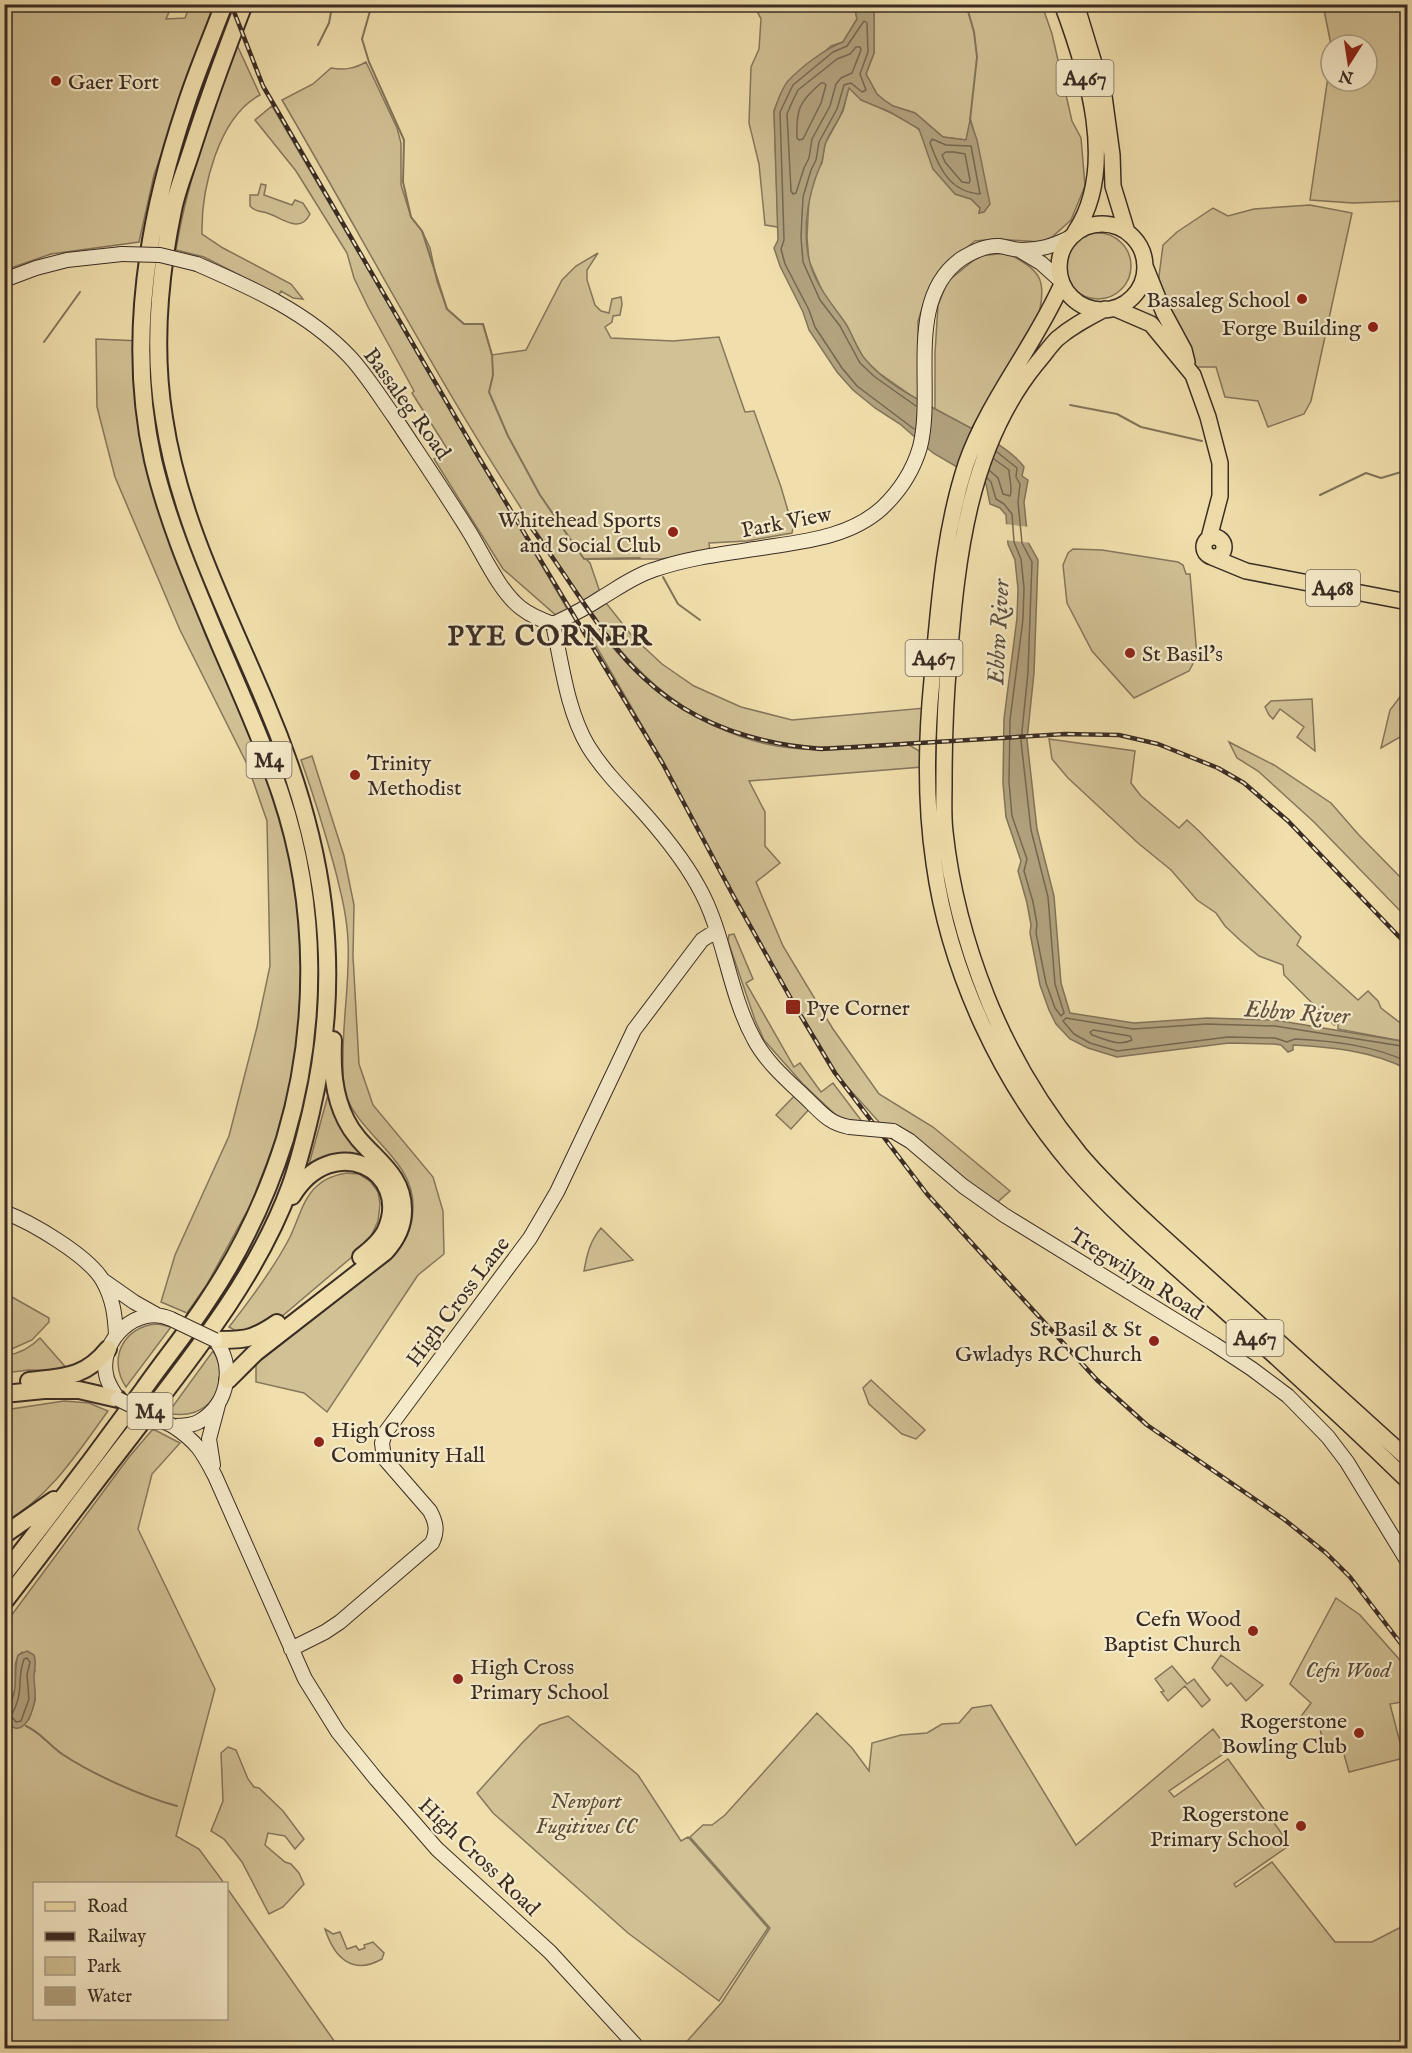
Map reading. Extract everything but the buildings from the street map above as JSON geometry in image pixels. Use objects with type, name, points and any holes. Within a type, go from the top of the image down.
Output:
[{"type":"highway","name":"M4","points":[[4,1574],[75,1483],[208,1300],[246,1234],[284,1142],[293,1110],[306,1043],[309,1008],[309,937],[300,867],[294,840],[282,796],[268,759],[187,565],[165,502],[153,460],[142,376],[143,295],[157,205],[184,109],[224,4]]},
{"type":"highway","name":"M4","points":[[4,1602],[166,1390],[248,1272],[280,1211],[295,1174],[318,1083],[324,1041],[328,974],[325,911],[314,845],[297,784],[268,708],[195,537],[174,469],[163,415],[159,348],[161,291],[173,207],[212,88],[244,4]]},
{"type":"highway","points":[[228,1380],[255,1353],[394,1243],[403,1217],[404,1201],[398,1183],[347,1123],[334,1087],[336,967],[325,911]]},
{"type":"highway","name":"M4","points":[[215,1340],[244,1340],[260,1335],[284,1319],[377,1243],[386,1231],[390,1204],[386,1188],[376,1173],[358,1163],[337,1161],[321,1166],[305,1178],[280,1211]]},
{"type":"highway","points":[[4,1384],[73,1376],[89,1369],[112,1342]]},
{"type":"highway","points":[[4,1394],[44,1390],[79,1390],[118,1399]]},
{"type":"highway","points":[[4,1535],[75,1483]]},
{"type":"main road","name":"A467","points":[[1062,4],[1087,85],[1097,155],[1093,196],[1084,219],[1072,235]]},
{"type":"main road","name":"A467","points":[[1076,4],[1104,96],[1112,154],[1113,186],[1127,232]]},
{"type":"main road","points":[[1098,224],[1113,225],[1127,232],[1140,246],[1164,314],[1184,350],[1189,370],[1151,324],[1110,309],[1096,309],[1080,304],[1067,292],[1062,282],[1059,259],[1072,235],[1083,228],[1098,224]]},
{"type":"main road","points":[[1110,309],[1131,299],[1137,292],[1142,284],[1145,265]]},
{"type":"main road","name":"A467","points":[[1062,282],[1045,321],[991,407],[987,431],[966,489],[951,518],[941,582],[927,728],[927,783],[934,865],[943,910],[958,962],[987,1033],[1015,1086],[1042,1128],[1071,1165],[1143,1239],[1269,1351],[1407,1481]]},
{"type":"main road","name":"A467","points":[[987,431],[1023,380],[1055,341],[1071,328],[1110,309]]},
{"type":"main road","name":"A468","points":[[1189,370],[1193,375],[1217,446],[1221,474],[1217,546],[1235,568],[1407,602]]},
{"type":"main road","name":"A467","points":[[966,489],[943,731],[945,829],[950,867],[963,923],[972,956],[996,1016],[1028,1080],[1079,1153],[1112,1189],[1404,1456]]},
{"type":"main road","points":[[1269,1351],[1407,1494]]},
{"type":"street","name":"Park View","points":[[553,624],[650,570],[687,559],[805,541],[842,532],[879,510],[905,482],[920,448],[925,410],[927,316],[936,288],[943,278],[960,260],[985,248],[997,246],[1019,250],[1051,247],[1072,235]]},
{"type":"street","name":"Park View","points":[[1019,250],[1041,263],[1062,282]]},
{"type":"street","name":"Bassaleg Road","points":[[4,280],[66,260],[122,254],[160,255],[197,264],[251,287],[285,306],[312,323],[349,356],[365,375],[440,485],[506,592],[520,608],[538,619],[553,624]]},
{"type":"street","points":[[553,624],[574,716],[588,746],[604,769],[656,826],[682,860],[703,896],[716,932]]},
{"type":"street","name":"Tregwilym Road","points":[[716,932],[743,1014],[757,1044],[788,1080],[820,1111],[836,1124],[893,1131],[910,1141],[963,1186],[1004,1215],[1214,1344],[1288,1396],[1328,1437],[1347,1462],[1407,1562]]},
{"type":"street","name":"High Cross Lane","points":[[291,1649],[340,1622],[432,1543],[436,1533],[435,1519],[384,1458],[382,1443],[385,1433],[530,1238],[557,1192],[634,1030],[702,939],[716,932]]},
{"type":"street","points":[[4,1212],[66,1247],[85,1261],[103,1280],[133,1301],[215,1340],[226,1361],[228,1380],[218,1404],[209,1438],[215,1476]]},
{"type":"street","points":[[103,1280],[115,1310],[106,1375],[110,1388],[118,1399],[173,1426],[191,1439],[201,1450],[215,1476]]},
{"type":"street","points":[[112,1342],[128,1324],[141,1317],[164,1317]]},
{"type":"street","points":[[173,1426],[187,1426],[200,1422],[218,1404]]},
{"type":"street","name":"High Cross Road","points":[[215,1476],[291,1649],[326,1715],[396,1803],[445,1857],[549,1952],[638,2049]]},
{"type":"green space","points":[[4,5],[172,5],[166,19],[185,18],[190,5],[214,5],[154,175],[139,242],[51,254],[5,270]]},
{"type":"green space","points":[[754,5],[854,5],[857,19],[843,42],[831,46],[781,94],[774,111],[778,227],[765,225],[759,164],[749,123],[751,67],[759,49],[761,19]]},
{"type":"green space","points":[[874,5],[1042,5],[1052,34],[1072,121],[1081,138],[1085,186],[1071,220],[1052,237],[1041,242],[996,239],[975,241],[946,265],[927,293],[918,321],[919,401],[879,373],[864,359],[845,323],[825,297],[809,261],[807,237],[809,198],[816,172],[822,163],[825,144],[843,111],[849,87],[863,99],[917,128],[955,194],[971,199],[980,208],[979,213],[985,211],[979,155],[971,121],[966,140],[943,137],[915,113],[893,106],[884,100],[877,94],[866,74],[874,53]]},
{"type":"green space","points":[[1323,5],[1386,5],[1407,12],[1407,201],[1353,203],[1310,200],[1326,93],[1379,93],[1379,33],[1329,33]]},
{"type":"green space","points":[[237,45],[260,95],[245,105],[233,120],[215,156],[205,197],[202,234],[223,248],[291,284],[303,299],[293,298],[281,291],[279,295],[204,257],[176,250],[194,172]]},
{"type":"green space","points":[[366,62],[397,128],[401,143],[401,185],[411,217],[422,231],[430,248],[437,281],[447,309],[464,324],[483,324],[492,355],[526,350],[562,280],[576,266],[598,253],[587,270],[587,280],[595,305],[601,311],[609,313],[612,299],[621,297],[620,315],[613,316],[612,322],[605,327],[611,338],[673,341],[719,337],[745,412],[754,411],[781,487],[793,528],[792,533],[747,541],[709,543],[710,552],[661,559],[586,559],[590,563],[602,598],[633,637],[662,664],[694,686],[741,707],[792,720],[925,708],[923,741],[841,747],[788,745],[736,733],[682,706],[657,687],[616,645],[580,596],[475,436],[282,100],[313,84],[331,68],[349,68]]},
{"type":"green space","points":[[272,106],[569,612],[558,617],[503,569],[434,459],[448,450],[412,393],[414,391],[354,278],[347,253],[296,171],[255,120]]},
{"type":"green space","points":[[261,184],[266,185],[264,195],[292,205],[295,200],[303,203],[310,214],[306,220],[296,224],[290,223],[252,208],[250,195],[258,195]]},
{"type":"green space","points":[[1310,205],[1352,213],[1311,401],[1304,414],[1268,427],[1258,401],[1225,397],[1216,367],[1196,367],[1173,322],[1158,284],[1163,245],[1177,232],[1213,208],[1228,216],[1254,209]]},
{"type":"green space","points":[[1098,233],[1110,236],[1121,243],[1128,254],[1131,266],[1128,278],[1121,289],[1110,296],[1098,299],[1086,296],[1075,289],[1068,278],[1065,266],[1068,254],[1075,243],[1086,236]]},
{"type":"green space","points":[[1007,253],[1027,265],[1039,277],[1042,293],[1041,304],[1038,317],[971,429],[935,409],[938,305],[948,281],[979,256]]},
{"type":"green space","points":[[96,339],[141,341],[158,507],[205,634],[261,758],[247,764],[180,630],[115,477],[97,407]]},
{"type":"green space","points":[[1073,549],[1102,550],[1178,562],[1183,565],[1186,574],[1190,574],[1197,656],[1189,671],[1134,698],[1092,651],[1067,603],[1063,565],[1068,553]]},
{"type":"green space","points":[[597,630],[644,680],[659,692],[694,715],[732,733],[751,740],[791,748],[835,750],[909,745],[921,752],[922,767],[749,781],[765,812],[765,846],[780,863],[756,882],[783,946],[833,1029],[879,1094],[933,1127],[1010,1191],[992,1207],[879,1122],[835,1073],[734,897],[664,763],[593,641],[590,635]]},
{"type":"green space","points":[[1400,697],[1407,704],[1407,733],[1381,748],[1390,710]]},
{"type":"green space","points":[[1312,699],[1315,751],[1297,737],[1304,727],[1280,709],[1273,719],[1265,707],[1271,701]]},
{"type":"green space","points":[[1049,739],[1135,751],[1131,783],[1141,796],[1179,828],[1187,820],[1199,831],[1301,937],[1297,945],[1358,1000],[1368,991],[1378,1001],[1381,1008],[1403,1025],[1407,1025],[1407,1042],[1338,1029],[1338,1023],[1334,1025],[1284,975],[1283,965],[1259,956],[1241,941],[1225,926],[1216,913],[1197,900],[1171,870],[1138,843],[1068,778],[1052,759]]},
{"type":"green space","points":[[1229,742],[1274,765],[1331,803],[1407,884],[1407,918],[1314,822],[1258,771],[1237,758]]},
{"type":"green space","points":[[312,756],[344,856],[354,905],[353,956],[359,1064],[373,1105],[433,1177],[443,1211],[444,1254],[418,1275],[327,1412],[304,1393],[256,1382],[256,1364],[394,1256],[408,1233],[413,1207],[411,1190],[405,1176],[363,1124],[346,1096],[343,1055],[348,969],[347,932],[335,869],[301,760]]},
{"type":"green space","points":[[268,769],[290,842],[305,965],[293,1074],[274,1144],[251,1204],[206,1286],[187,1313],[161,1302],[175,1255],[229,1136],[270,966],[267,821],[251,775]]},
{"type":"green space","points":[[734,934],[753,979],[746,983],[794,1067],[800,1063],[821,1092],[833,1083],[864,1124],[840,1119],[803,1084],[764,1040],[728,941],[729,935]]},
{"type":"green space","points":[[330,1088],[369,1159],[344,1154],[337,1155],[308,1168]]},
{"type":"green space","points":[[799,1091],[813,1105],[791,1129],[776,1115]]},
{"type":"green space","points":[[346,1173],[359,1174],[370,1181],[378,1192],[380,1204],[378,1221],[371,1236],[359,1251],[274,1323],[238,1332],[229,1327],[276,1262],[312,1191],[327,1179]]},
{"type":"green space","points":[[601,1228],[633,1260],[584,1271],[589,1248]]},
{"type":"green space","points":[[5,1293],[49,1318],[49,1322],[32,1340],[5,1352]]},
{"type":"green space","points":[[158,1324],[171,1327],[126,1387],[118,1365],[122,1345],[136,1330]]},
{"type":"green space","points":[[40,1338],[69,1371],[29,1370],[5,1373],[5,1356],[24,1350]]},
{"type":"green space","points":[[213,1351],[221,1376],[219,1388],[213,1398],[195,1412],[182,1415],[168,1413]]},
{"type":"green space","points":[[871,1380],[925,1430],[916,1439],[902,1434],[869,1404],[863,1388]]},
{"type":"green space","points":[[64,1401],[89,1403],[108,1411],[74,1458],[49,1487],[21,1512],[5,1522],[5,1410]]},
{"type":"green space","points":[[153,1429],[180,1443],[152,1474],[138,1529],[215,1689],[176,1836],[199,1849],[223,1882],[33,1882],[33,2020],[228,2020],[228,1889],[339,2048],[5,2048],[5,1624],[129,1457]],"holes":[[[22,1652],[35,1671],[33,1675],[35,1701],[29,1719],[6,1712],[14,1692],[17,1660]]]},
{"type":"green space","name":"Cefn Wood","points":[[1336,1598],[1360,1615],[1399,1659],[1407,1672],[1407,1701],[1390,1704],[1404,1758],[1349,1772],[1340,1740],[1324,1744],[1318,1722],[1303,1726],[1299,1719],[1311,1703],[1290,1684]]},
{"type":"green space","points":[[1221,1655],[1263,1685],[1246,1701],[1231,1683],[1227,1686],[1212,1668]]},
{"type":"green space","points":[[1172,1666],[1187,1684],[1194,1679],[1210,1700],[1202,1707],[1185,1686],[1168,1701],[1155,1679]]},
{"type":"green space","points":[[991,1705],[1076,1845],[1213,1729],[1229,1750],[1169,1791],[1174,1797],[1228,1759],[1290,1845],[1234,1884],[1236,1887],[1272,1862],[1335,1942],[1372,1942],[1407,1924],[1407,2048],[681,2048],[722,2002],[770,1928],[690,1837],[703,1825],[712,1825],[725,1815],[817,1713],[852,1748],[869,1771],[872,1743],[901,1735],[927,1733],[942,1724],[959,1723],[972,1708]]},
{"type":"green space","name":"Newport Fugitives CC","points":[[568,1716],[638,1775],[681,1841],[688,1837],[768,1928],[719,2001],[628,1933],[493,1813],[477,1793],[540,1725]]},
{"type":"green space","points":[[228,1747],[236,1750],[248,1779],[254,1787],[259,1788],[283,1811],[304,1839],[295,1849],[285,1836],[268,1833],[265,1845],[285,1862],[291,1864],[299,1873],[304,1884],[283,1907],[269,1914],[242,1862],[224,1839],[211,1831],[223,1801],[221,1753]]},
{"type":"green space","points":[[325,1929],[333,1934],[340,1932],[347,1949],[356,1946],[359,1950],[365,1948],[364,1945],[373,1942],[384,1953],[382,1959],[362,1965],[346,1961],[333,1948]]},
{"type":"water","points":[[874,4],[874,53],[866,74],[877,94],[893,106],[915,113],[943,137],[966,140],[970,120],[977,140],[990,204],[984,212],[979,213],[980,208],[971,199],[955,194],[933,169],[919,129],[890,112],[861,100],[849,88],[842,111],[824,147],[808,206],[807,251],[819,285],[846,324],[860,352],[872,366],[906,393],[1005,449],[1024,467],[1022,476],[1028,480],[1024,502],[1028,542],[1038,560],[1034,673],[1027,740],[1037,829],[1054,896],[1061,983],[1070,1013],[1134,1023],[1207,1018],[1275,1020],[1407,1042],[1407,1069],[1380,1058],[1352,1051],[1293,1045],[1293,1050],[1288,1052],[1281,1045],[1274,1044],[1229,1043],[1117,1057],[1088,1048],[1070,1039],[1056,1024],[1040,985],[1027,903],[1018,871],[1021,861],[1006,817],[1003,783],[1004,719],[1017,618],[1018,589],[1015,560],[1008,544],[1006,515],[1000,508],[990,504],[986,484],[933,453],[900,424],[853,390],[837,372],[809,330],[774,248],[778,240],[774,111],[780,95],[788,81],[800,70],[822,53],[843,42],[857,19],[854,5]]},
{"type":"water","points":[[27,1651],[35,1658],[35,1696],[28,1721],[20,1728],[15,1728],[8,1724],[7,1709],[14,1693],[18,1655]]},
{"type":"pier","points":[[1004,524],[1030,527],[1032,543],[1004,540]]},
{"type":"waterway","points":[[318,45],[336,4]]},
{"type":"waterway","points":[[372,4],[362,39],[369,62],[404,140],[403,182],[411,217],[422,231],[447,309],[464,324],[483,324],[492,355],[493,375],[489,392],[508,436],[540,495],[584,559],[640,558]]},
{"type":"waterway","points":[[966,4],[974,32],[977,57],[970,120]]},
{"type":"waterway","points":[[44,342],[80,292]]},
{"type":"waterway","points":[[1070,405],[1117,414],[1141,427],[1202,441]]},
{"type":"waterway","points":[[1320,495],[1366,473],[1381,478],[1408,470]]},
{"type":"waterway","points":[[663,577],[678,604],[700,620]]},
{"type":"waterway","points":[[26,1726],[62,1754],[103,1777],[177,1806]]},
{"type":"railway","points":[[231,4],[263,86],[478,456],[663,764],[734,897],[835,1073],[927,1194],[1097,1380],[1147,1425],[1285,1520],[1326,1553],[1350,1577],[1408,1653]]},
{"type":"railway","points":[[523,516],[600,627],[625,658],[662,693],[703,719],[748,736],[821,749],[1065,734],[1119,735],[1158,744],[1218,768],[1244,783],[1288,821],[1408,946]]},
{"type":"place","name":"Gaer Fort","points":[[56,81]]},
{"type":"place","name":"Bassaleg School","points":[[1302,299]]},
{"type":"place","name":"Forge Building","points":[[1373,327]]},
{"type":"place","name":"Whitehead Sports and Social Club","points":[[673,532]]},
{"type":"place","name":"St Basil's","points":[[1130,653]]},
{"type":"place","name":"Trinity Methodist","points":[[355,775]]},
{"type":"place","name":"Pye Corner","points":[[793,1007]]},
{"type":"place","name":"St Basil & St Gwladys RC Church","points":[[1154,1341]]},
{"type":"place","name":"High Cross Community Hall","points":[[319,1442]]},
{"type":"place","name":"Cefn Wood Baptist Church","points":[[1253,1631]]},
{"type":"place","name":"High Cross Primary School","points":[[458,1679]]},
{"type":"place","name":"Rogerstone Bowling Club","points":[[1359,1733]]},
{"type":"place","name":"Rogerstone Primary School","points":[[1301,1826]]},
{"type":"district","name":"PYE CORNER","points":[[550,635]]},
{"type":"water label","name":"Ebbw River","points":[[998,632]]},
{"type":"water label","name":"Ebbw River","points":[[1297,1012]]}]
